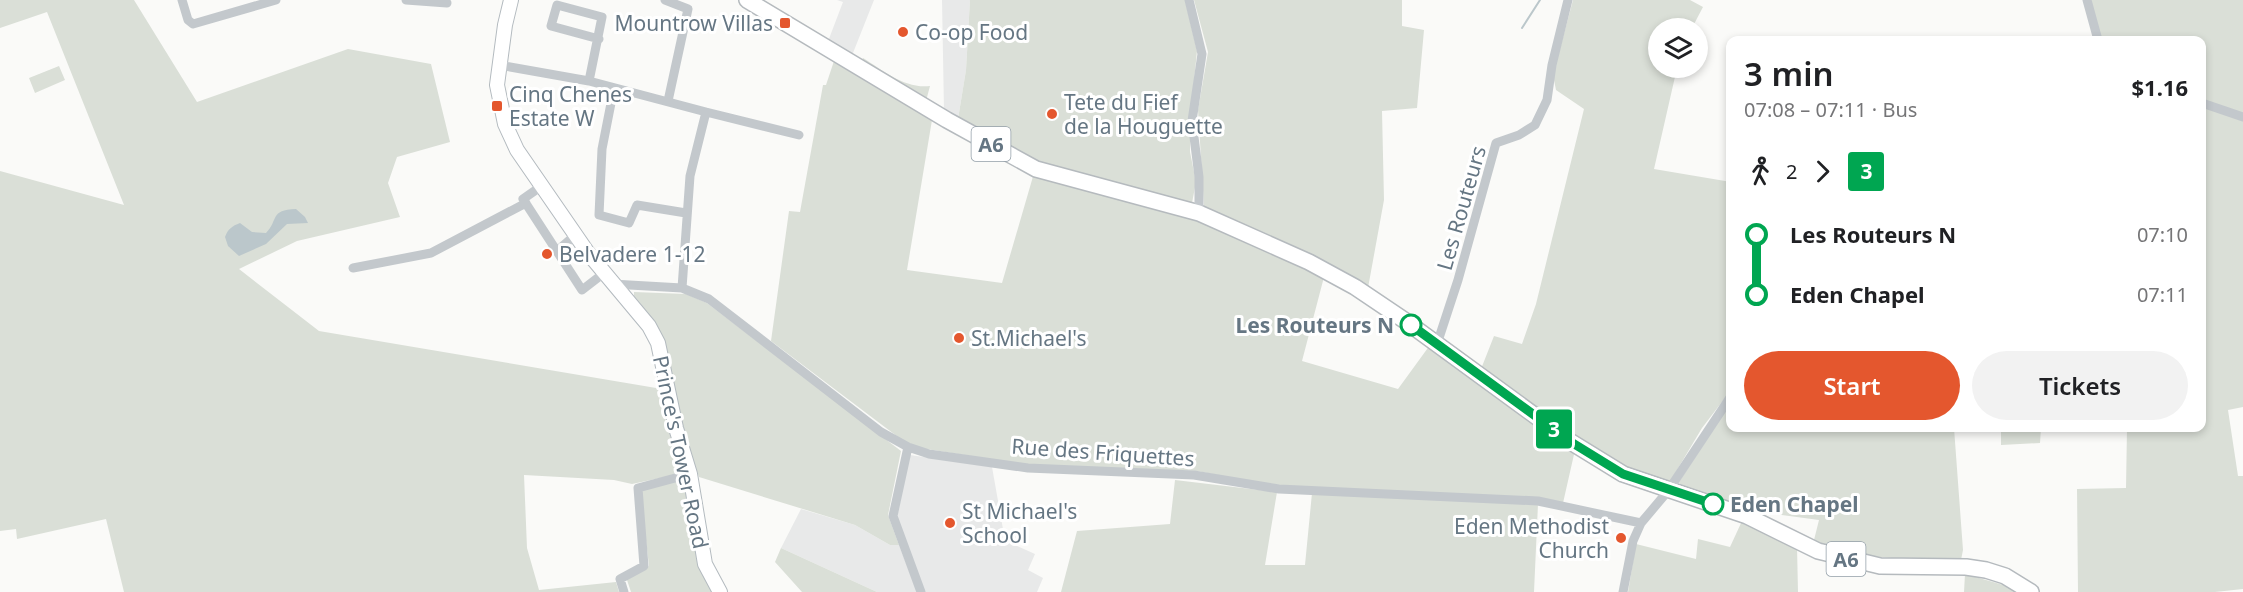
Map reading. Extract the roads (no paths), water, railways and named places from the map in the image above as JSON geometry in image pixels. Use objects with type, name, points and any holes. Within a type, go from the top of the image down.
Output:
[{"type":"main road","name":"Prince's Tower Road","points":[[511,0],[497,85],[505,124],[517,150],[608,279],[649,326],[658,343],[676,428],[690,474],[705,564],[720,592]]},
{"type":"main road","name":"A6","points":[[747,0],[947,120],[1036,169],[1199,213],[1309,262],[1355,287],[1571,442],[1623,474],[1747,516],[1818,551],[1880,566],[1966,567],[2005,576],[2031,592]]},
{"type":"street","points":[[182,0],[188,20],[198,24],[276,0]]},
{"type":"street","points":[[406,0],[447,3]]},
{"type":"street","points":[[665,0],[688,9],[668,101]]},
{"type":"street","points":[[1189,0],[1202,54],[1192,121],[1199,177],[1199,213]]},
{"type":"street","name":"Les Routeurs","points":[[1437,344],[1458,279],[1496,143],[1519,135],[1535,124],[1547,100],[1552,65],[1568,0]]},
{"type":"street","points":[[2087,0],[2097,36]]},
{"type":"street","points":[[590,81],[599,39],[602,17],[557,5],[551,26],[599,39]]},
{"type":"street","points":[[499,65],[590,81],[799,135]]},
{"type":"street","points":[[614,88],[602,149],[599,215],[629,223],[637,205],[686,213]]},
{"type":"street","points":[[2206,104],[2243,117]]},
{"type":"street","points":[[682,288],[690,176],[706,112]]},
{"type":"street","points":[[543,186],[523,199],[582,290],[608,279]]},
{"type":"street","points":[[353,268],[431,253],[525,203]]},
{"type":"street","points":[[557,251],[572,238]]},
{"type":"street","name":"Rue des Friquettes","points":[[608,279],[682,288],[709,299],[881,432],[908,447],[929,454],[1028,468],[1194,475],[1279,489],[1538,501],[1641,523]]},
{"type":"street","points":[[1623,592],[1632,541],[1641,523],[1668,490],[1726,403]]},
{"type":"street","points":[[908,447],[893,516],[921,592]]},
{"type":"street","points":[[624,592],[620,579],[644,566],[638,488],[690,474]]},
{"type":"waterway","points":[[1522,28],[1540,0]]},
{"type":"place","name":"Mountrow Villas","points":[[785,23]]},
{"type":"place","name":"Co-op Food","points":[[903,32]]},
{"type":"place","name":"Cinq Chenes Estate W","points":[[497,106]]},
{"type":"place","name":"Tete du Fief de la Houguette","points":[[1052,114]]},
{"type":"place","name":"Belvadere 1-12","points":[[547,254]]},
{"type":"place","name":"Les Routeurs N","points":[[1411,325]]},
{"type":"place","name":"St.Michael's","points":[[959,338]]},
{"type":"place","name":"Eden Chapel","points":[[1713,504]]},
{"type":"place","name":"St Michael's School","points":[[950,523]]},
{"type":"place","name":"Eden Methodist Church","points":[[1621,538]]}]
